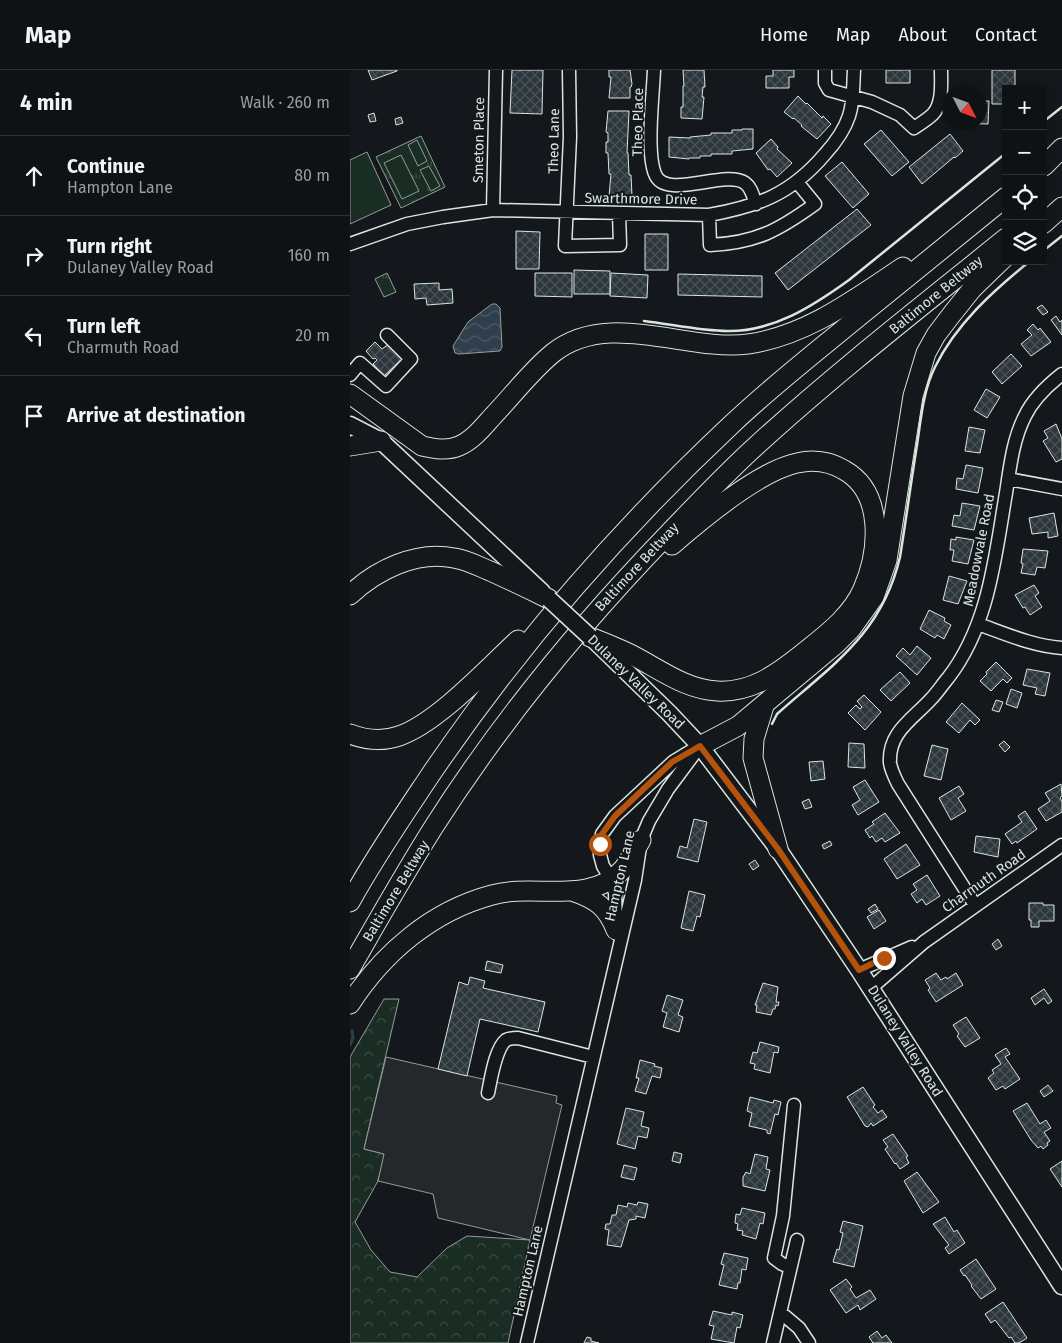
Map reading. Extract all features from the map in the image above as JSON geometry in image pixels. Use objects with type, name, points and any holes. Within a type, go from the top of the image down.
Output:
[{"type":"highway","points":[[1047,163],[1062,150]]},
{"type":"highway","points":[[1047,205],[1062,192]]},
{"type":"highway","points":[[350,394],[422,446],[436,449],[458,446],[467,442],[479,431],[543,362],[554,352],[569,344],[600,334],[618,333],[726,344],[747,344],[784,336],[805,327],[858,297],[1000,202]]},
{"type":"highway","points":[[350,902],[407,808],[450,745],[527,643],[574,587],[634,521],[733,423],[806,359],[1000,202]]},
{"type":"highway","points":[[1047,220],[1062,206]]},
{"type":"highway","name":"Baltimore Beltway","points":[[350,969],[434,827],[477,764],[530,692],[599,608],[702,498],[756,446],[820,389],[1002,241]]},
{"type":"highway","points":[[700,746],[733,730],[764,706],[852,629],[874,597],[887,560],[913,396],[926,353],[936,335],[957,307],[972,289],[1002,260]]},
{"type":"highway","points":[[350,446],[381,441]]},
{"type":"highway","points":[[590,637],[624,658],[706,690],[719,691],[764,682],[781,672],[843,618],[862,590],[873,556],[875,536],[874,517],[866,491],[848,472],[825,461],[813,460],[796,463],[774,471],[746,488],[694,526],[599,608]]},
{"type":"highway","points":[[350,595],[390,567],[429,557],[448,557],[513,574],[549,599]]},
{"type":"highway","points":[[350,734],[373,740],[386,739],[406,733],[433,716],[458,696],[574,587]]},
{"type":"highway","points":[[764,706],[754,739],[753,758],[778,849]]},
{"type":"highway","points":[[350,1004],[400,944],[445,912],[492,894],[538,890],[572,891],[594,887],[611,879],[621,870],[631,858],[641,840]]},
{"type":"highway","points":[[572,891],[588,896],[606,910],[616,930]]},
{"type":"main road","points":[[350,394],[364,408],[381,441],[513,574]]},
{"type":"main road","points":[[350,425],[381,441]]},
{"type":"main road","name":"Dulaney Valley Road","points":[[549,599],[590,637]]},
{"type":"main road","name":"Dulaney Valley Road","points":[[624,658],[669,713],[700,746],[778,849],[871,988],[1062,1286]]},
{"type":"street","name":"Smeton Place","points":[[493,210],[496,70]]},
{"type":"street","name":"Theo Lane","points":[[569,70],[570,137],[565,246],[620,245],[619,213]]},
{"type":"street","name":"Theo Place","points":[[654,70],[651,129],[652,159],[654,174],[658,180],[671,186],[730,180],[743,182],[749,187],[756,204]]},
{"type":"street","points":[[824,70],[825,83],[829,90],[872,102],[900,115],[914,128],[934,113],[938,106],[941,94],[941,70]]},
{"type":"street","name":"Swarthmore Drive","points":[[350,244],[407,224],[493,210],[709,215],[734,211],[756,204],[782,193],[797,182],[818,163],[836,142],[850,114],[854,70]]},
{"type":"street","points":[[709,215],[710,244],[733,244],[766,235],[787,224],[815,204],[797,182]]},
{"type":"street","points":[[350,374],[360,363],[386,386],[411,359],[387,335]]},
{"type":"street","name":"Meadowvale Road","points":[[975,905],[898,784],[890,765],[890,750],[894,738],[905,724],[931,699],[949,676],[978,624],[994,564],[1016,437],[1025,415],[1036,399],[1062,374]]},
{"type":"street","points":[[1008,479],[1062,489]]},
{"type":"street","points":[[978,624],[1026,641],[1048,647],[1062,648]]},
{"type":"street","name":"Hampton Lane","points":[[526,1343],[634,880],[641,840],[657,807],[700,746]]},
{"type":"street","name":"Hampton Lane","points":[[612,972],[616,930],[615,893],[600,855],[602,834],[607,824],[672,762],[700,746]]},
{"type":"street","name":"Charmuth Road","points":[[871,988],[924,942],[1061,847]]},
{"type":"street","name":"Charmuth Road","points":[[859,970],[924,942]]},
{"type":"street","points":[[488,1093],[497,1054],[504,1042],[509,1039],[518,1038],[593,1057]]},
{"type":"street","points":[[790,1267],[774,1258],[782,1216],[794,1105]]},
{"type":"street","points":[[772,1343],[797,1240]]},
{"type":"street","points":[[780,1312],[799,1328],[809,1343]]},
{"type":"green space","points":[[421,136],[445,187],[401,208],[376,157]]},
{"type":"green space","points":[[417,140],[427,161],[418,166],[408,145]]},
{"type":"green space","points":[[367,152],[391,205],[350,224],[350,160]]},
{"type":"green space","points":[[401,155],[419,191],[402,199],[384,163]]},
{"type":"green space","points":[[429,166],[440,186],[431,191],[420,170]]},
{"type":"green space","points":[[387,273],[396,292],[384,297],[375,279]]},
{"type":"green space","points":[[384,999],[399,999],[364,1149],[385,1154],[378,1181],[355,1222],[371,1250],[390,1272],[417,1277],[447,1248],[467,1236],[530,1240],[508,1343],[350,1343],[350,1057]]},
{"type":"shaded area","points":[[386,1057],[557,1096],[556,1103],[562,1105],[530,1240],[438,1218],[433,1194],[378,1181],[384,1154],[364,1149]]},
{"type":"water","points":[[492,304],[496,304],[500,308],[502,347],[500,351],[455,353],[453,346],[468,322]]},
{"type":"building","points":[[368,70],[397,70],[397,71],[372,80]]},
{"type":"building","points":[[512,70],[543,70],[542,114],[510,113]]},
{"type":"building","points":[[609,70],[630,70],[632,84],[630,87],[630,98],[609,98],[611,77],[609,77]]},
{"type":"building","points":[[683,70],[704,70],[705,87],[703,87],[702,97],[704,97],[702,119],[681,118],[684,86]]},
{"type":"building","points":[[773,70],[794,70],[794,77],[789,77],[789,88],[766,88],[766,76],[773,76]]},
{"type":"building","points":[[886,70],[910,70],[910,83],[886,83]]},
{"type":"building","points":[[992,70],[1015,70],[1015,85],[1002,85],[1002,104],[992,104]]},
{"type":"building","points":[[798,96],[831,124],[817,139],[794,118],[784,112]]},
{"type":"building","points":[[987,101],[989,101],[988,124]]},
{"type":"building","points":[[608,111],[629,111],[627,153],[632,196],[609,196],[611,174],[609,174],[608,153],[606,153]]},
{"type":"building","points":[[374,113],[376,121],[370,122],[368,115]]},
{"type":"building","points":[[401,117],[403,123],[396,125],[395,119]]},
{"type":"building","points":[[753,129],[753,149],[732,151],[732,154],[711,154],[711,156],[700,156],[700,158],[669,157],[669,137],[690,138],[711,135],[711,133],[732,133],[732,130]]},
{"type":"building","points":[[881,130],[909,162],[892,176],[864,144]]},
{"type":"building","points":[[950,134],[963,151],[922,184],[909,167]]},
{"type":"building","points":[[771,139],[778,147],[777,149],[792,163],[777,177],[770,169],[768,170],[756,153]]},
{"type":"building","points":[[842,162],[869,194],[853,208],[825,176]]},
{"type":"building","points":[[857,209],[871,225],[788,290],[775,273]]},
{"type":"building","points":[[516,231],[540,232],[539,269],[516,269]]},
{"type":"building","points":[[645,234],[668,234],[668,270],[645,270]]},
{"type":"building","points":[[574,270],[610,271],[610,294],[574,294]]},
{"type":"building","points":[[535,273],[572,273],[572,297],[535,296]]},
{"type":"building","points":[[611,273],[648,275],[647,298],[610,296]]},
{"type":"building","points":[[678,274],[762,276],[762,297],[678,295]]},
{"type":"building","points":[[439,283],[439,290],[452,289],[453,303],[427,305],[426,298],[415,299],[414,284]]},
{"type":"building","points":[[1042,305],[1048,312],[1043,315],[1037,308]]},
{"type":"building","points":[[1056,316],[1060,322],[1062,320],[1062,335],[1051,320]]},
{"type":"building","points":[[1033,324],[1038,330],[1040,328],[1051,342],[1031,356],[1021,344],[1032,335],[1027,330]]},
{"type":"building","points":[[375,342],[382,349],[389,344],[402,359],[384,376],[373,364],[377,360],[373,359],[366,351]]},
{"type":"building","points":[[1011,354],[1022,366],[1002,384],[992,372]]},
{"type":"building","points":[[986,389],[1000,397],[987,418],[974,410]]},
{"type":"building","points":[[1056,424],[1062,439],[1062,459],[1056,462],[1043,441],[1048,438],[1044,431]]},
{"type":"building","points":[[969,427],[985,430],[980,453],[965,451]]},
{"type":"building","points":[[966,465],[983,468],[978,493],[956,489],[957,478],[963,479]]},
{"type":"building","points":[[962,503],[980,506],[974,530],[952,526],[954,515],[960,516]]},
{"type":"building","points":[[1054,513],[1058,536],[1048,538],[1048,532],[1032,534],[1029,518]]},
{"type":"building","points":[[956,537],[974,540],[968,564],[952,561],[954,550],[950,550],[951,539],[956,540]]},
{"type":"building","points":[[1023,549],[1048,551],[1045,568],[1037,567],[1035,575],[1021,573]]},
{"type":"building","points":[[949,576],[967,581],[958,604],[943,600]]},
{"type":"building","points":[[1034,585],[1039,593],[1035,596],[1042,607],[1030,615],[1015,595]]},
{"type":"building","points":[[929,610],[945,618],[944,621],[951,625],[944,639],[937,635],[935,638],[920,629]]},
{"type":"building","points":[[917,646],[931,658],[917,675],[896,656],[903,648],[910,655]]},
{"type":"building","points":[[996,662],[1012,678],[1007,683],[1003,679],[991,691],[980,681]]},
{"type":"building","points":[[1027,669],[1050,673],[1045,696],[1035,694],[1037,688],[1023,685]]},
{"type":"building","points":[[900,672],[910,683],[891,701],[880,690]]},
{"type":"building","points":[[1011,689],[1022,693],[1017,708],[1006,704]]},
{"type":"building","points":[[864,695],[881,712],[865,730],[848,713],[856,705],[860,709],[862,707],[857,701]]},
{"type":"building","points":[[996,700],[1003,702],[999,712],[992,710]]},
{"type":"building","points":[[962,703],[980,720],[975,725],[970,720],[959,733],[946,722]]},
{"type":"building","points":[[1004,741],[1010,747],[1005,752],[999,745]]},
{"type":"building","points":[[849,743],[864,744],[865,768],[848,767]]},
{"type":"building","points":[[932,745],[948,749],[941,780],[924,776]]},
{"type":"building","points":[[823,761],[825,779],[811,781],[809,762]]},
{"type":"building","points":[[865,780],[879,802],[858,815],[852,805],[860,800],[853,787]]},
{"type":"building","points":[[1061,784],[1062,812],[1046,821],[1038,809],[1050,801],[1045,793]]},
{"type":"building","points":[[959,786],[964,794],[958,798],[966,811],[951,820],[939,798]]},
{"type":"building","points":[[809,799],[812,807],[805,809],[802,802]]},
{"type":"building","points":[[1025,811],[1037,829],[1017,843],[1016,841],[1012,844],[1005,834],[1022,822],[1018,816]]},
{"type":"building","points":[[885,813],[900,833],[885,842],[882,838],[876,842],[872,836],[870,838],[865,830],[874,824],[872,822]]},
{"type":"building","points":[[694,819],[707,822],[698,862],[677,857],[680,846],[687,848]]},
{"type":"building","points":[[976,836],[1000,839],[998,857],[974,852]]},
{"type":"building","points":[[830,841],[832,845],[824,849],[822,845]]},
{"type":"building","points":[[906,844],[920,865],[897,879],[884,859]]},
{"type":"building","points":[[755,860],[759,866],[753,870],[749,864]]},
{"type":"building","points":[[927,875],[940,896],[926,905],[922,899],[917,903],[911,894],[917,890],[913,884]]},
{"type":"building","points":[[689,891],[705,895],[700,917],[697,916],[693,931],[681,928]]},
{"type":"building","points":[[1029,903],[1054,905],[1054,921],[1039,921],[1039,927],[1031,927]]},
{"type":"building","points":[[875,904],[878,909],[871,913],[868,909]]},
{"type":"building","points":[[879,910],[886,921],[874,929],[867,917]]},
{"type":"building","points":[[998,939],[1002,946],[996,950],[992,944]]},
{"type":"building","points":[[487,961],[503,965],[501,973],[485,970]]},
{"type":"building","points":[[936,973],[941,980],[946,977],[947,979],[956,973],[963,985],[936,1002],[928,990],[930,988],[925,980]]},
{"type":"building","points":[[470,977],[485,981],[483,988],[545,1002],[538,1032],[480,1019],[467,1076],[438,1069],[459,982],[468,985]]},
{"type":"building","points":[[763,983],[778,987],[776,1002],[779,1002],[778,1006],[776,1005],[771,1015],[756,1012],[757,1005],[755,1005]]},
{"type":"building","points":[[1044,989],[1052,1001],[1048,1004],[1044,998],[1035,1005],[1031,998]]},
{"type":"building","points":[[667,995],[683,1000],[678,1015],[683,1017],[679,1032],[663,1027],[667,1013],[662,1011]]},
{"type":"building","points":[[966,1017],[980,1038],[965,1047],[957,1036],[959,1034],[953,1025]]},
{"type":"building","points":[[760,1042],[779,1047],[778,1053],[774,1052],[770,1073],[754,1069],[755,1064],[750,1063],[753,1052],[757,1053]]},
{"type":"building","points":[[1006,1048],[1010,1054],[1005,1057],[1020,1079],[1005,1089],[1003,1086],[996,1090],[988,1078],[994,1073],[992,1070],[1001,1064],[995,1055]]},
{"type":"building","points":[[640,1060],[662,1068],[660,1078],[652,1076],[646,1094],[635,1091],[639,1078],[636,1078]]},
{"type":"building","points":[[1048,1085],[1053,1091],[1044,1097],[1040,1091]]},
{"type":"building","points":[[863,1087],[875,1105],[873,1107],[878,1113],[882,1110],[887,1117],[873,1126],[871,1123],[868,1127],[865,1126],[847,1097]]},
{"type":"building","points":[[750,1097],[773,1103],[774,1100],[781,1102],[778,1115],[775,1114],[770,1134],[767,1133],[767,1130],[749,1126],[752,1113],[747,1111]]},
{"type":"building","points":[[1027,1103],[1040,1124],[1046,1120],[1051,1128],[1044,1132],[1050,1141],[1043,1149],[1041,1146],[1038,1148],[1031,1140],[1013,1111]]},
{"type":"building","points":[[626,1108],[644,1112],[641,1126],[649,1128],[647,1138],[638,1136],[635,1149],[617,1144]]},
{"type":"building","points":[[893,1134],[908,1156],[906,1157],[909,1163],[900,1169],[885,1149],[888,1147],[883,1140]]},
{"type":"building","points":[[674,1152],[682,1154],[680,1163],[672,1161]]},
{"type":"building","points":[[755,1154],[768,1157],[766,1169],[770,1170],[765,1191],[743,1186],[743,1177],[746,1172],[750,1174]]},
{"type":"building","points":[[1062,1161],[1062,1187],[1050,1169]]},
{"type":"building","points":[[624,1165],[637,1168],[634,1180],[621,1177]]},
{"type":"building","points":[[917,1172],[939,1202],[923,1213],[904,1181]]},
{"type":"building","points":[[638,1202],[648,1204],[645,1218],[636,1216],[636,1219],[629,1220],[621,1247],[607,1245],[609,1230],[605,1229],[606,1224],[610,1224],[612,1215],[616,1215],[618,1205],[627,1207],[628,1203],[637,1205]]},
{"type":"building","points":[[742,1208],[765,1213],[763,1224],[760,1223],[756,1239],[742,1235],[743,1231],[737,1230],[738,1224],[735,1223],[736,1214],[740,1215]]},
{"type":"building","points":[[945,1217],[954,1232],[957,1230],[965,1243],[949,1254],[945,1248],[949,1245],[933,1224]]},
{"type":"building","points":[[843,1221],[863,1226],[854,1267],[833,1262],[837,1249],[839,1250],[843,1233],[840,1232]]},
{"type":"building","points":[[724,1253],[748,1258],[746,1270],[742,1269],[737,1289],[719,1285],[724,1265],[721,1264]]},
{"type":"building","points":[[976,1259],[996,1289],[981,1299],[960,1270]]},
{"type":"building","points":[[846,1279],[852,1287],[850,1289],[856,1298],[870,1290],[876,1299],[860,1310],[858,1305],[846,1313],[830,1290]]},
{"type":"building","points":[[1003,1302],[1027,1338],[1019,1343],[1015,1343],[1011,1337],[1009,1338],[995,1320],[991,1323],[985,1314]]},
{"type":"building","points":[[713,1311],[732,1315],[732,1312],[743,1315],[740,1328],[737,1327],[734,1343],[711,1339],[714,1326],[709,1325]]},
{"type":"building","points":[[877,1331],[882,1338],[886,1335],[892,1343],[873,1343],[869,1337]]},
{"type":"building","points":[[587,1337],[591,1338],[591,1341],[599,1343],[584,1343]]},
{"type":"waterway","points":[[350,1045],[353,1038],[352,1031]]},
{"type":"wall","points":[[1047,119],[1062,107]]},
{"type":"wall","points":[[644,321],[697,329],[727,331],[760,327],[792,316],[849,280],[1002,156]]},
{"type":"wall","points":[[1047,248],[1062,236]]},
{"type":"wall","points":[[772,724],[777,714],[852,646],[868,628],[881,607],[892,584],[900,557],[921,415],[931,376],[944,351],[976,309],[1025,265]]},
{"type":"route","points":[[600,844],[607,824],[615,816],[672,762],[700,746],[778,849],[859,970],[884,958]]}]
